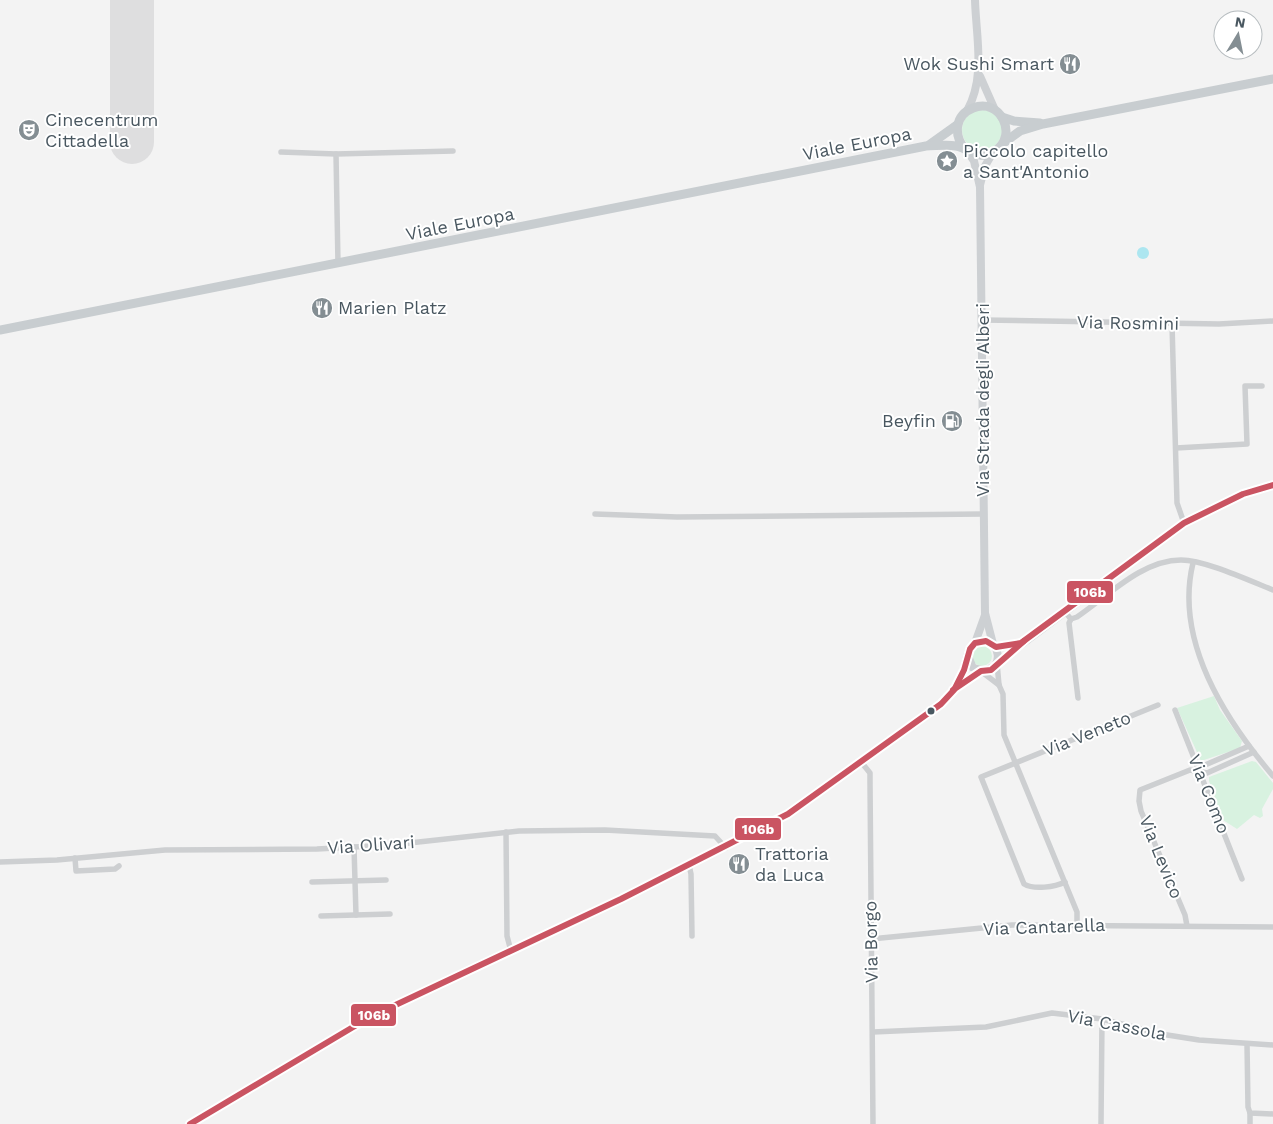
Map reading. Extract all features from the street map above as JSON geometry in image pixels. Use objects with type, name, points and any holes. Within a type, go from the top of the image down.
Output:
[{"type":"main road","points":[[968,110],[974,98],[979,74],[975,0]]},
{"type":"main road","points":[[979,74],[986,94],[999,113],[1007,130],[1003,144]]},
{"type":"main road","points":[[992,154],[1020,131],[1042,124],[1273,79]]},
{"type":"main road","points":[[968,110],[981,106],[1014,121],[1042,124]]},
{"type":"main road","name":"Viale Europa","points":[[926,146],[958,125],[968,110]]},
{"type":"main road","points":[[958,125],[958,136],[966,150]]},
{"type":"main road","name":"Viale Europa","points":[[0,330],[926,146],[957,146],[982,156],[992,154]]},
{"type":"main road","name":"Via Strada degli Alberi","points":[[966,150],[974,161],[980,187],[985,613],[994,646]]},
{"type":"main road","name":"Via Strada degli Alberi","points":[[980,187],[985,166],[992,154]]},
{"type":"main road","points":[[190,1124],[237,1094],[370,1017],[689,866],[788,814],[862,763],[941,704],[954,690],[982,672],[991,670],[1021,643],[1184,523],[1236,497],[1273,485]]},
{"type":"main road","name":"Via Strada degli Alberi","points":[[975,643],[985,613]]},
{"type":"main road","points":[[954,690],[964,670],[970,649],[975,643],[982,641],[994,646],[1021,643]]},
{"type":"main road","points":[[994,646],[999,654],[997,663]]},
{"type":"main road","points":[[968,656],[973,668],[982,672]]},
{"type":"street","points":[[281,152],[336,154],[453,151]]},
{"type":"street","points":[[336,154],[338,264]]},
{"type":"street","name":"Via Rosmini","points":[[982,320],[1172,324],[1273,321]]},
{"type":"street","points":[[1172,324],[1176,503],[1184,523]]},
{"type":"street","points":[[1176,448],[1247,444],[1245,386],[1262,386]]},
{"type":"street","points":[[595,514],[677,517],[983,514]]},
{"type":"street","points":[[1071,619],[1077,617],[1132,578],[1168,562],[1183,560],[1273,590]]},
{"type":"street","points":[[1193,563],[1190,581],[1190,619],[1200,657],[1210,682],[1249,746],[1273,776]]},
{"type":"street","points":[[1124,568],[1132,578]]},
{"type":"street","points":[[1064,611],[1071,619]]},
{"type":"street","points":[[1071,619],[1069,623],[1078,698]]},
{"type":"street","points":[[997,663],[999,685],[1003,694],[1004,735],[1077,912],[1077,925]]},
{"type":"street","points":[[982,672],[999,685]]},
{"type":"street","name":"Via Veneto","points":[[1065,882],[1053,886],[1028,886],[1020,878],[981,776],[1158,705]]},
{"type":"street","name":"Via Como","points":[[1176,710],[1242,879]]},
{"type":"street","name":"Via Levico","points":[[1200,770],[1205,765],[1249,746]]},
{"type":"street","name":"Via Levico","points":[[1187,926],[1185,915],[1141,811],[1138,795],[1140,790],[1162,780],[1190,770],[1200,770],[1208,773],[1254,752]]},
{"type":"street","name":"Via Borgo","points":[[862,763],[870,773],[873,1124]]},
{"type":"street","name":"Via Olivari","points":[[0,862],[10,863],[165,850],[354,847],[506,832],[605,830],[715,836],[726,848]]},
{"type":"street","points":[[506,832],[507,936],[511,951]]},
{"type":"street","points":[[354,847],[356,915]]},
{"type":"street","points":[[75,858],[76,871],[115,869],[119,866]]},
{"type":"street","points":[[689,866],[691,874],[692,936]]},
{"type":"street","points":[[312,882],[386,880]]},
{"type":"street","points":[[321,916],[390,914]]},
{"type":"street","name":"Via Cantarella","points":[[871,939],[1012,925],[1273,927]]},
{"type":"street","name":"Via Cassola","points":[[872,1032],[986,1027],[1052,1012],[1102,1019],[1161,1034],[1247,1044],[1273,1045]]},
{"type":"street","points":[[1101,1124],[1102,1019]]},
{"type":"street","points":[[1247,1044],[1250,1124]]},
{"type":"street","points":[[1250,1113],[1273,1114]]},
{"type":"green space","points":[[986,110],[993,113],[999,119],[1002,130],[1001,138],[993,147],[986,150],[978,150],[971,147],[963,138],[962,126],[965,119],[974,111]]},
{"type":"green space","points":[[982,646],[989,649],[992,656],[989,663],[982,666],[975,663],[972,656],[975,649]]},
{"type":"green space","points":[[1214,696],[1220,710],[1242,741],[1240,748],[1201,761],[1177,708]]},
{"type":"green space","points":[[1252,761],[1256,762],[1273,783],[1273,789],[1262,809],[1263,816],[1260,818],[1254,815],[1237,829],[1223,820],[1209,777]]},
{"type":"water","points":[[1141,247],[1145,247],[1149,253],[1145,259],[1141,259],[1137,255],[1137,251]]},
{"type":"runway","points":[[132,0],[132,142]]},
{"type":"transit line","name":"106b","points":[[190,1124],[370,1017],[621,899],[788,814],[941,704],[954,690],[964,670],[970,649],[975,643],[986,641],[996,647],[1021,643],[1184,523],[1243,494],[1273,485]]},
{"type":"transit line","name":"106b","points":[[953,690],[981,671],[991,670],[1024,641]]},
{"type":"place","name":"Wok Sushi Smart","points":[[1070,64]]},
{"type":"place","name":"Cinecentrum Cittadella","points":[[29,130]]},
{"type":"place","name":"Piccolo capitello a Sant'Antonio","points":[[947,161]]},
{"type":"place","name":"Marien Platz","points":[[322,308]]},
{"type":"place","name":"Beyfin","points":[[952,421]]},
{"type":"place","name":"Trattoria da Luca","points":[[739,864]]}]
